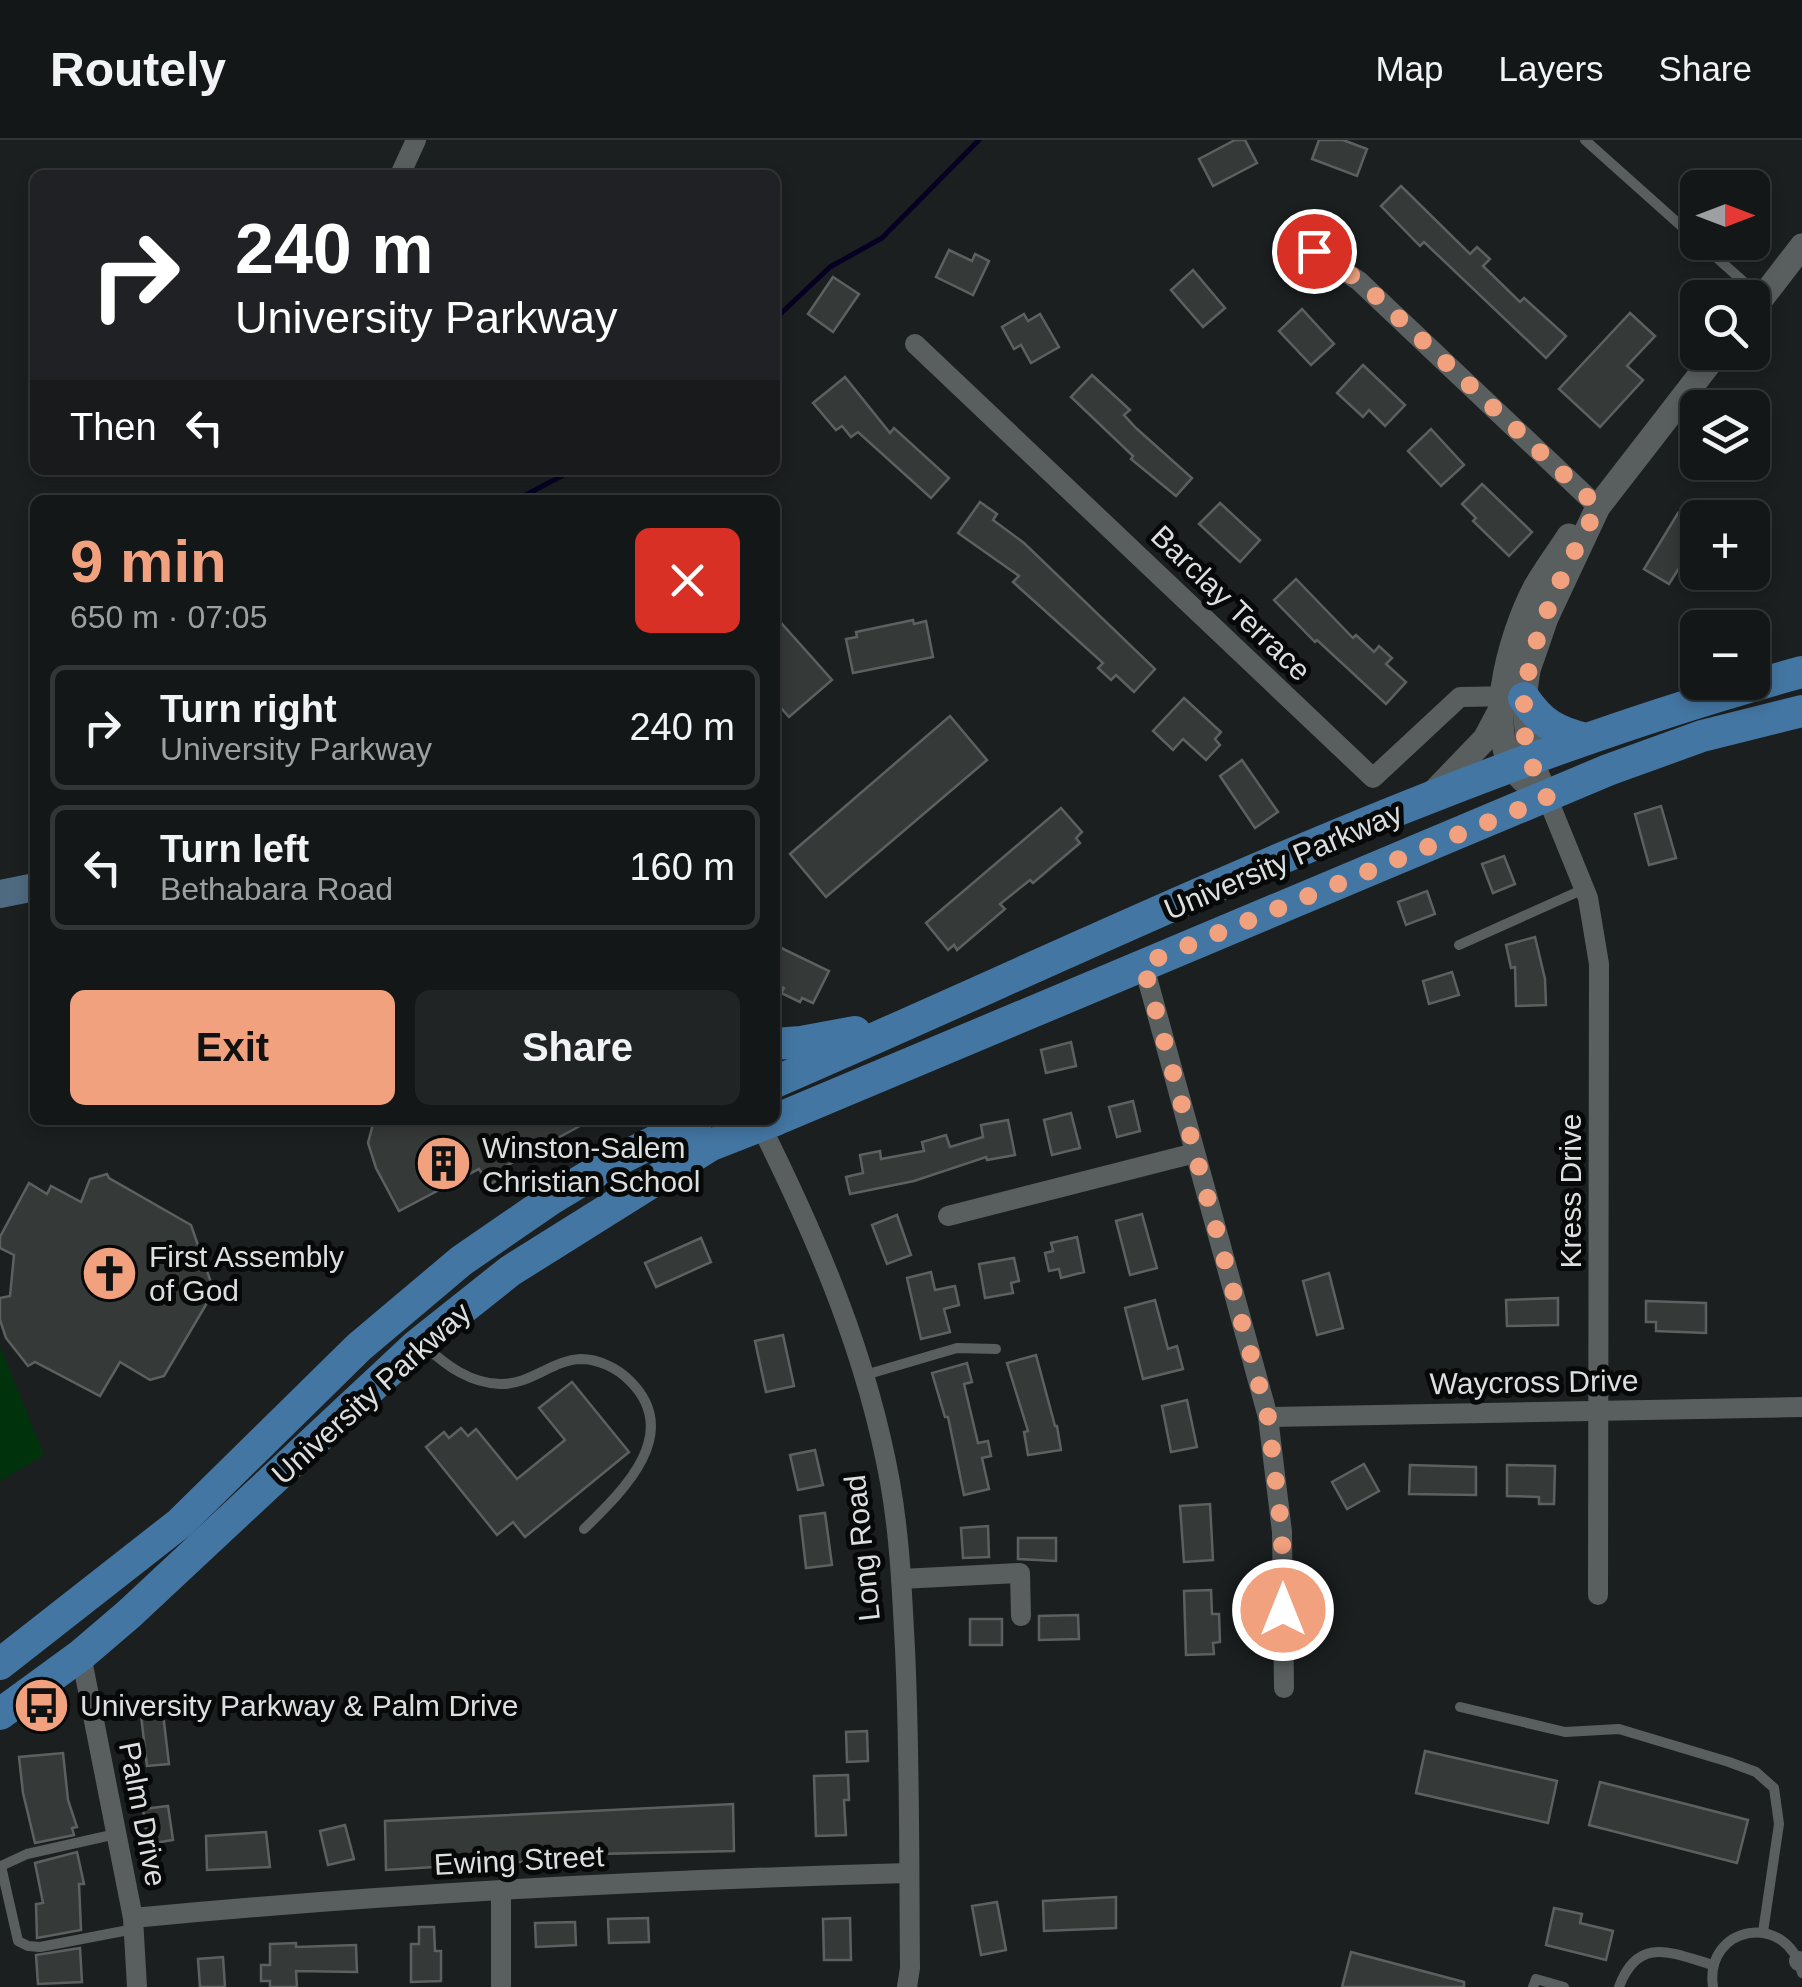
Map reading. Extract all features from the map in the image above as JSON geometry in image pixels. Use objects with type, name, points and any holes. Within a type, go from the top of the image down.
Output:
[{"type":"main road","name":"University Parkway","points":[[780,1080],[1125,927],[1424,802],[1711,696],[1802,672]]},
{"type":"main road","points":[[1510,700],[1548,726],[1586,740]]},
{"type":"main road","name":"University Parkway","points":[[780,1114],[1608,770],[1702,736],[1802,711]]},
{"type":"main road","points":[[0,894],[30,888]]},
{"type":"main road","points":[[780,1043],[881,1025],[903,1026]]},
{"type":"main road","name":"University Parkway","points":[[0,1664],[180,1523],[359,1347],[461,1260],[550,1199],[687,1125]]},
{"type":"main road","name":"University Parkway","points":[[0,1714],[129,1614],[421,1342],[510,1271],[710,1145],[754,1125]]},
{"type":"street","points":[[402,170],[416,140]]},
{"type":"street","points":[[1291,236],[1360,281],[1598,507]]},
{"type":"street","points":[[1770,287],[1802,246]]},
{"type":"street","name":"Barclay Terrace","points":[[916,344],[1373,778],[1460,696],[1510,700]]},
{"type":"street","points":[[1424,802],[1485,740],[1528,670],[1546,618],[1598,507],[1704,370]]},
{"type":"street","points":[[1510,700],[1521,764],[1547,798]]},
{"type":"street","name":"Kress Drive","points":[[1547,798],[1585,889],[1599,964],[1598,1594]]},
{"type":"street","points":[[1143,964],[1268,1417],[1282,1532],[1284,1688]]},
{"type":"street","name":"Long Road","points":[[765,1125],[836,1286],[865,1375],[889,1479],[900,1546],[909,1873],[907,1987]]},
{"type":"street","points":[[948,1216],[1195,1153]]},
{"type":"street","name":"Waycross Drive","points":[[1268,1417],[1802,1407]]},
{"type":"street","points":[[901,1580],[1020,1572],[1021,1616]]},
{"type":"street","name":"Palm Drive","points":[[81,1655],[134,1923],[137,1987]]},
{"type":"street","name":"Ewing Street","points":[[134,1923],[280,1904],[909,1873]]},
{"type":"street","points":[[501,1891],[501,1987]]},
{"type":"lane","points":[[1585,140],[1680,226]]},
{"type":"lane","points":[[1715,260],[1734,280]]},
{"type":"lane","points":[[1460,945],[1585,889]]},
{"type":"lane","points":[[421,1342],[456,1371],[496,1384],[520,1382],[562,1362],[586,1359],[613,1368],[634,1385],[649,1409],[648,1448],[618,1496],[584,1529]]},
{"type":"lane","points":[[865,1375],[957,1348],[996,1349]]},
{"type":"lane","points":[[1460,1707],[1565,1732],[1619,1729],[1756,1772],[1774,1788],[1779,1824],[1763,1932]]},
{"type":"lane","points":[[116,1834],[27,1854],[1,1866],[18,1940],[28,1946],[40,1948],[134,1923]]},
{"type":"lane","points":[[1713,1987],[1713,1966],[1722,1948],[1733,1938],[1763,1932],[1785,1942],[1801,1969],[1801,1987]]},
{"type":"lane","points":[[1619,1987],[1631,1964],[1646,1952],[1667,1952],[1713,1966]]},
{"type":"lane","points":[[1533,1987],[1536,1979],[1564,1987]]},
{"type":"green space","points":[[0,1346],[44,1455],[0,1481]]},
{"type":"building","points":[[1235,140],[1245,140],[1257,163],[1213,186],[1199,159]]},
{"type":"building","points":[[1319,140],[1343,140],[1367,149],[1357,176],[1312,159]]},
{"type":"building","points":[[1401,186],[1470,254],[1477,247],[1490,259],[1483,266],[1520,302],[1524,298],[1566,336],[1546,358],[1381,206]]},
{"type":"building","points":[[949,250],[972,261],[975,254],[989,261],[973,295],[936,277]]},
{"type":"building","points":[[1193,270],[1225,308],[1203,327],[1171,290]]},
{"type":"building","points":[[833,277],[859,294],[833,332],[808,314]]},
{"type":"building","points":[[1302,309],[1334,344],[1311,365],[1279,331]]},
{"type":"building","points":[[1630,313],[1655,336],[1627,366],[1643,380],[1600,427],[1559,389]]},
{"type":"building","points":[[1024,314],[1028,321],[1040,314],[1059,347],[1031,363],[1021,345],[1014,349],[1002,327]]},
{"type":"building","points":[[1363,365],[1405,405],[1385,426],[1369,410],[1363,417],[1337,393]]},
{"type":"building","points":[[1092,375],[1130,410],[1124,415],[1136,428],[1192,478],[1176,496],[1131,459],[1133,456],[1071,397]]},
{"type":"building","points":[[845,377],[890,433],[894,428],[949,478],[931,498],[858,432],[851,437],[842,426],[836,430],[813,403]]},
{"type":"building","points":[[1431,429],[1464,465],[1441,486],[1408,451]]},
{"type":"building","points":[[1482,484],[1532,532],[1509,556],[1473,521],[1476,518],[1462,504]]},
{"type":"building","points":[[980,502],[997,514],[993,520],[1024,543],[1155,669],[1134,692],[1116,675],[1111,680],[1098,668],[1103,663],[1013,582],[1019,576],[958,533]]},
{"type":"building","points":[[1220,503],[1260,540],[1240,562],[1199,524]]},
{"type":"building","points":[[1680,514],[1680,567],[1669,584],[1644,569]]},
{"type":"building","points":[[1296,579],[1353,638],[1356,635],[1374,652],[1379,646],[1392,658],[1386,664],[1406,682],[1386,704],[1274,600]]},
{"type":"building","points":[[913,620],[914,624],[926,621],[933,657],[853,673],[846,639],[857,637],[856,632]]},
{"type":"building","points":[[780,622],[832,680],[789,717],[780,707]]},
{"type":"building","points":[[1184,698],[1221,732],[1215,739],[1220,745],[1206,760],[1183,739],[1173,750],[1153,731]]},
{"type":"building","points":[[950,716],[987,760],[826,897],[790,854]]},
{"type":"building","points":[[1242,760],[1278,812],[1255,828],[1220,776]]},
{"type":"building","points":[[1661,806],[1676,858],[1649,865],[1635,814]]},
{"type":"building","points":[[1061,808],[1082,832],[1076,838],[1080,843],[1033,883],[1030,880],[1000,904],[1005,909],[957,950],[954,945],[948,950],[926,923]]},
{"type":"building","points":[[1504,856],[1515,884],[1493,893],[1482,864]]},
{"type":"building","points":[[1427,891],[1435,914],[1406,925],[1398,902]]},
{"type":"building","points":[[1535,937],[1545,979],[1546,1005],[1516,1006],[1515,967],[1511,968],[1506,945]]},
{"type":"building","points":[[780,947],[829,971],[813,1003],[781,993],[784,988],[780,986]]},
{"type":"building","points":[[1452,972],[1459,995],[1429,1004],[1423,981]]},
{"type":"building","points":[[1071,1042],[1076,1066],[1046,1073],[1041,1050]]},
{"type":"building","points":[[1133,1101],[1140,1131],[1117,1137],[1109,1107]]},
{"type":"building","points":[[1071,1113],[1080,1148],[1052,1155],[1044,1120]]},
{"type":"building","points":[[1008,1120],[1015,1155],[987,1160],[986,1157],[914,1181],[850,1194],[846,1177],[863,1173],[860,1155],[880,1151],[881,1159],[924,1151],[922,1142],[946,1135],[950,1147],[983,1137],[981,1125]]},
{"type":"building","name":"Winston-Salem Christian School","points":[[373,1125],[582,1125],[506,1166],[509,1173],[489,1185],[479,1169],[399,1211],[376,1168],[368,1143]]},
{"type":"building","name":"First Assembly of God","points":[[107,1174],[191,1225],[214,1291],[164,1376],[150,1380],[120,1362],[100,1396],[35,1362],[28,1366],[6,1338],[0,1320],[0,1298],[10,1296],[14,1255],[0,1248],[0,1237],[29,1183],[47,1194],[51,1186],[81,1202],[90,1179]]},
{"type":"building","points":[[1142,1214],[1157,1268],[1130,1275],[1116,1221]]},
{"type":"building","points":[[897,1215],[911,1255],[887,1264],[872,1225]]},
{"type":"building","points":[[1077,1237],[1084,1272],[1061,1278],[1059,1269],[1049,1271],[1045,1253],[1053,1251],[1051,1243]]},
{"type":"building","points":[[701,1238],[711,1262],[656,1287],[645,1263]]},
{"type":"building","points":[[1014,1258],[1019,1281],[1011,1283],[1013,1293],[985,1298],[979,1264]]},
{"type":"building","points":[[931,1272],[935,1290],[955,1286],[959,1305],[944,1309],[950,1332],[921,1339],[907,1278]]},
{"type":"building","points":[[1329,1273],[1343,1328],[1317,1335],[1303,1281]]},
{"type":"building","points":[[1558,1298],[1558,1325],[1507,1326],[1506,1300]]},
{"type":"building","points":[[1155,1300],[1168,1349],[1177,1346],[1183,1369],[1143,1379],[1125,1308]]},
{"type":"building","points":[[1646,1301],[1706,1303],[1706,1333],[1656,1331],[1656,1322],[1646,1322]]},
{"type":"building","points":[[783,1335],[794,1386],[766,1392],[755,1341]]},
{"type":"building","points":[[1036,1355],[1061,1450],[1028,1455],[1024,1432],[1028,1431],[1007,1363]]},
{"type":"building","points":[[967,1363],[972,1382],[964,1384],[978,1443],[988,1441],[991,1456],[982,1458],[989,1489],[964,1495],[948,1417],[932,1373]]},
{"type":"building","points":[[572,1382],[629,1452],[525,1537],[513,1522],[497,1535],[426,1447],[444,1432],[449,1438],[461,1428],[468,1436],[476,1429],[517,1479],[565,1440],[539,1408]]},
{"type":"building","points":[[1187,1400],[1197,1447],[1171,1452],[1162,1406]]},
{"type":"building","points":[[815,1450],[823,1485],[798,1490],[790,1455]]},
{"type":"building","points":[[1364,1464],[1379,1491],[1347,1509],[1332,1482]]},
{"type":"building","points":[[1410,1465],[1476,1467],[1476,1495],[1409,1494]]},
{"type":"building","points":[[1507,1465],[1555,1466],[1554,1504],[1539,1504],[1539,1497],[1507,1496]]},
{"type":"building","points":[[1210,1504],[1213,1560],[1184,1562],[1180,1506]]},
{"type":"building","points":[[825,1513],[832,1565],[806,1568],[800,1516]]},
{"type":"building","points":[[988,1526],[989,1557],[963,1558],[961,1528]]},
{"type":"building","points":[[1018,1538],[1056,1538],[1056,1561],[1018,1559]]},
{"type":"building","points":[[1211,1590],[1212,1614],[1219,1614],[1220,1642],[1213,1643],[1214,1654],[1186,1655],[1184,1591]]},
{"type":"building","points":[[1078,1615],[1079,1639],[1039,1640],[1039,1616]]},
{"type":"building","points":[[970,1619],[1002,1619],[1002,1645],[970,1645]]},
{"type":"building","points":[[162,1705],[169,1764],[147,1766],[140,1707]]},
{"type":"building","points":[[867,1731],[868,1761],[847,1762],[846,1732]]},
{"type":"building","points":[[1425,1751],[1557,1781],[1548,1823],[1416,1793]]},
{"type":"building","points":[[63,1753],[68,1800],[77,1827],[72,1828],[74,1835],[35,1843],[19,1757]]},
{"type":"building","points":[[848,1775],[849,1800],[844,1800],[846,1835],[816,1836],[814,1776]]},
{"type":"building","points":[[1600,1782],[1748,1820],[1737,1863],[1589,1825]]},
{"type":"building","points":[[733,1804],[734,1851],[551,1855],[552,1860],[386,1870],[385,1821]]},
{"type":"building","points":[[168,1806],[173,1840],[148,1844],[143,1809]]},
{"type":"building","points":[[345,1825],[354,1859],[328,1865],[320,1831]]},
{"type":"building","points":[[266,1832],[270,1867],[207,1870],[206,1836]]},
{"type":"building","points":[[77,1852],[84,1884],[79,1884],[81,1930],[37,1938],[36,1904],[43,1903],[35,1863]]},
{"type":"building","points":[[1116,1897],[1116,1928],[1044,1931],[1043,1901]]},
{"type":"building","points":[[997,1902],[1006,1950],[981,1955],[972,1906]]},
{"type":"building","points":[[1554,1908],[1582,1914],[1580,1923],[1613,1931],[1606,1960],[1546,1945]]},
{"type":"building","points":[[648,1918],[649,1942],[609,1943],[608,1919]]},
{"type":"building","points":[[850,1918],[851,1960],[824,1960],[823,1919]]},
{"type":"building","points":[[575,1922],[576,1945],[536,1947],[535,1923]]},
{"type":"building","points":[[419,1927],[434,1927],[435,1951],[441,1951],[441,1981],[411,1982],[411,1944],[419,1944]]},
{"type":"building","points":[[296,1943],[296,1947],[356,1945],[357,1972],[296,1971],[297,1987],[270,1987],[270,1981],[261,1981],[261,1965],[270,1965],[270,1944]]},
{"type":"building","points":[[80,1948],[82,1982],[38,1984],[36,1955]]},
{"type":"building","points":[[1351,1952],[1464,1982],[1464,1987],[1342,1987]]},
{"type":"building","points":[[223,1957],[225,1987],[200,1987],[198,1959]]},
{"type":"waterway","points":[[780,314],[830,267],[882,238],[979,140]]},
{"type":"waterway","points":[[526,495],[564,475]]},
{"type":"place","name":"Winston-Salem Christian School","points":[[443,1164]]},
{"type":"place","name":"First Assembly of God","points":[[110,1273]]},
{"type":"place","name":"University Parkway & Palm Drive","points":[[41,1705]]},
{"type":"route","points":[[1283,1610],[1282,1532],[1268,1417],[1143,964],[1547,798],[1530,760],[1526,736],[1524,698],[1528,670],[1546,618],[1598,507],[1360,281],[1314,251]]}]
